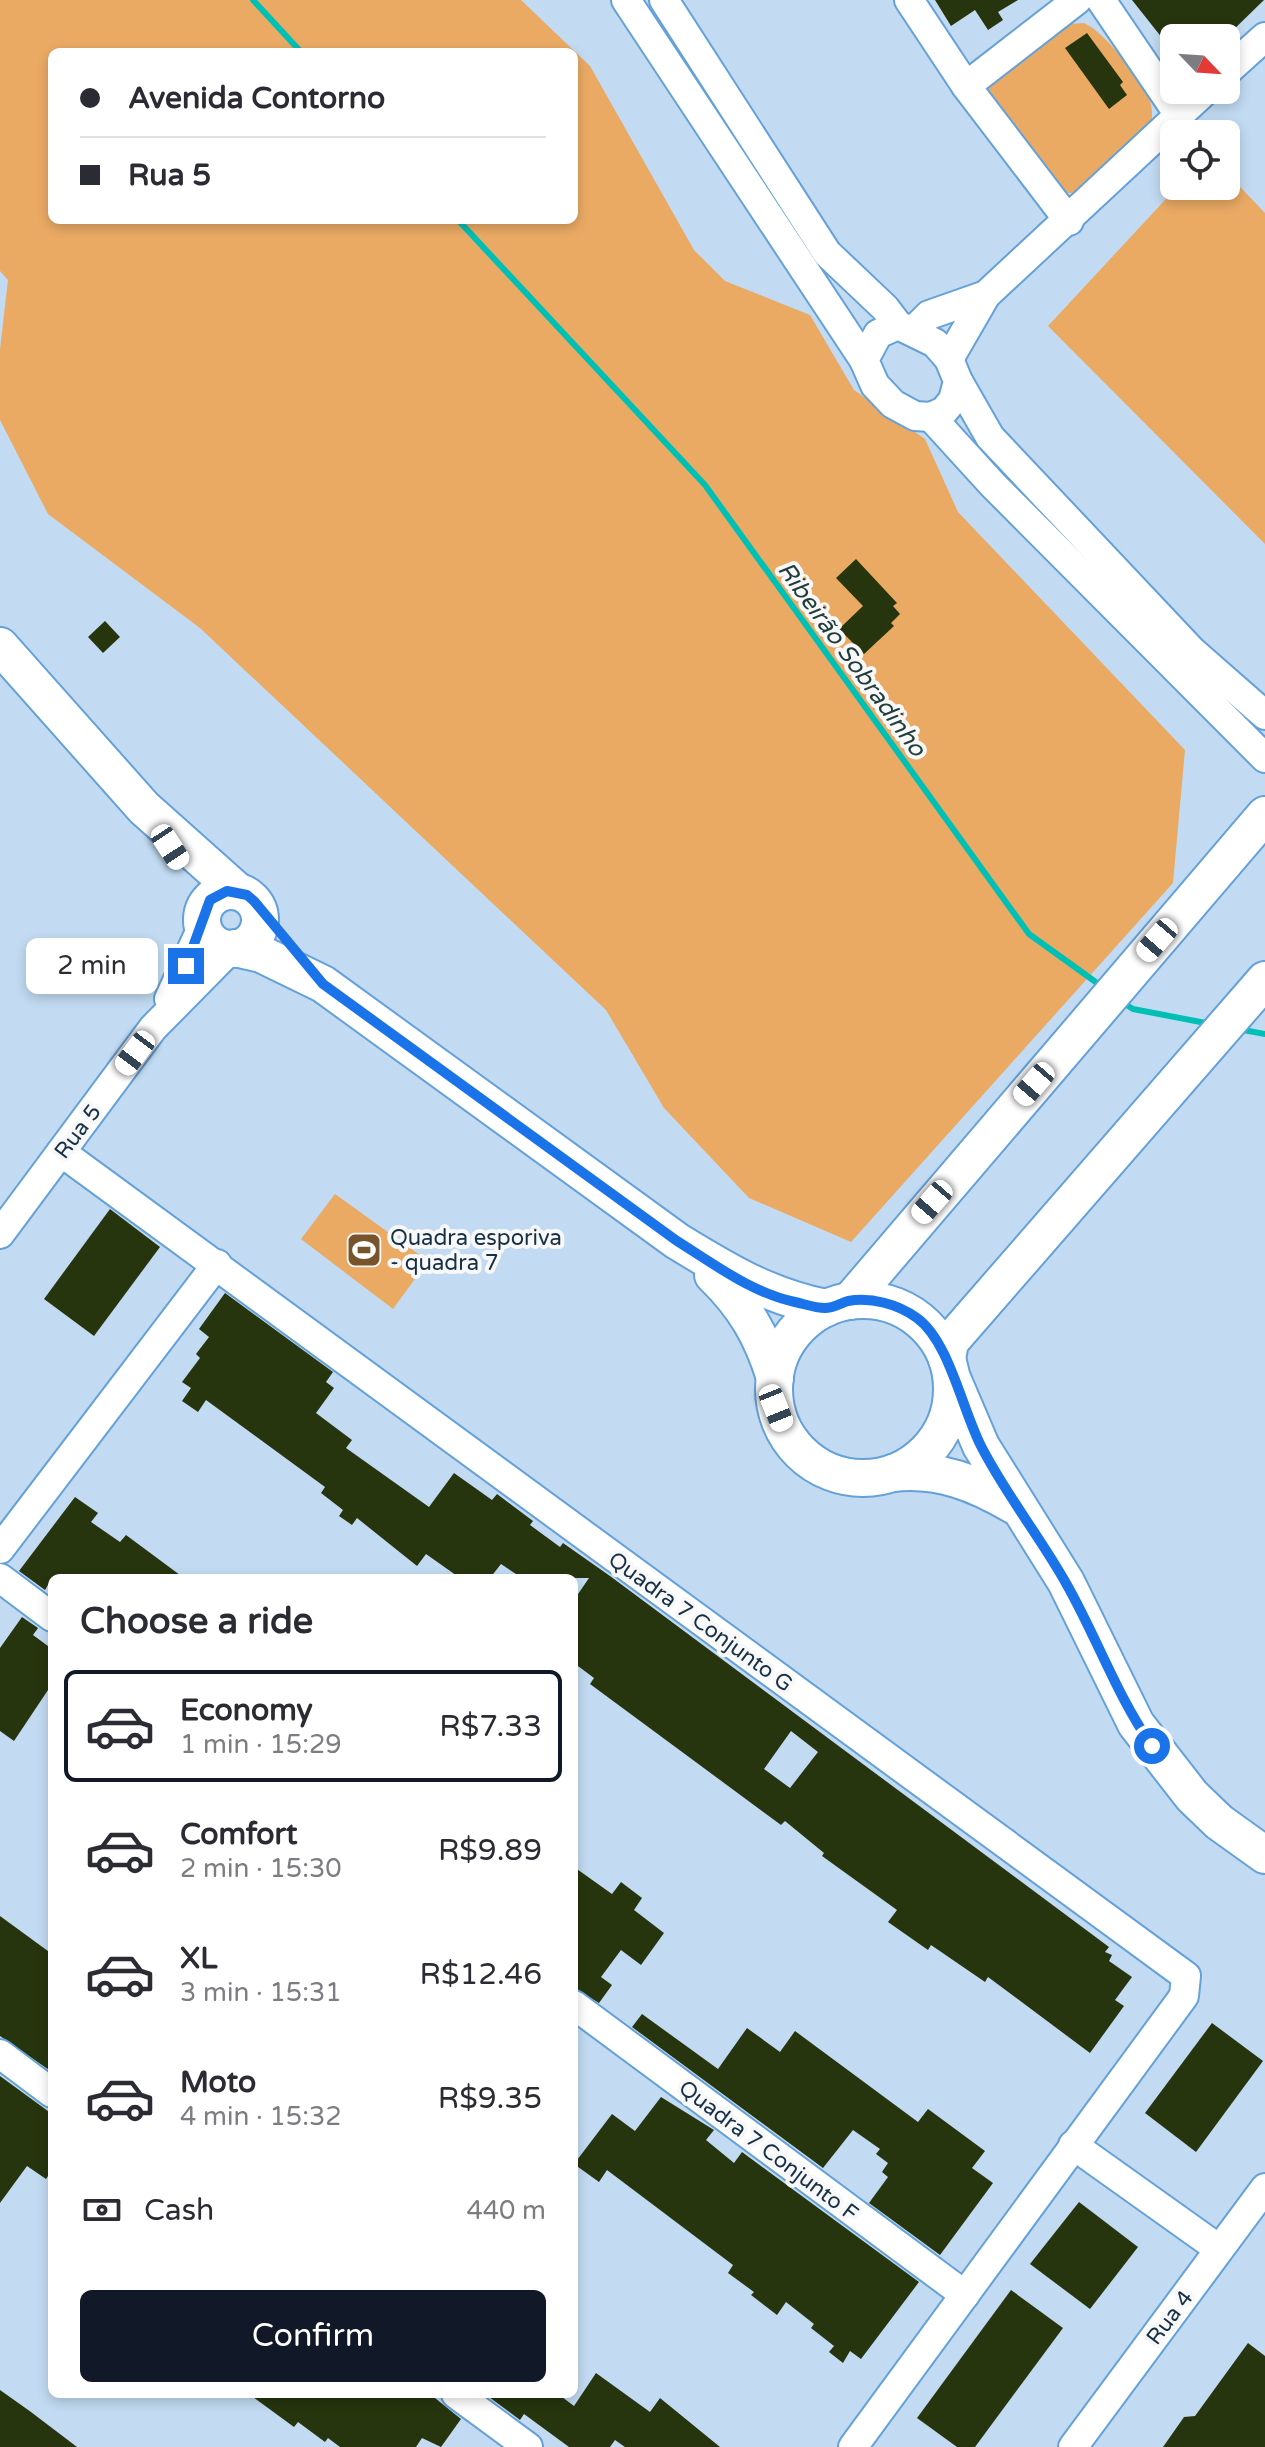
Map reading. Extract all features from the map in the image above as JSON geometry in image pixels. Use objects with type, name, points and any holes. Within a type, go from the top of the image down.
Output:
[{"type":"main road","points":[[0,646],[144,808],[248,901],[323,984]]},
{"type":"main road","points":[[144,808],[198,893],[209,939],[261,954],[323,984],[677,1241],[767,1292],[838,1305],[875,1301],[898,1307],[919,1319],[936,1337],[981,1446],[1066,1582],[1122,1697],[1152,1746],[1219,1822],[1265,1855]]},
{"type":"main road","points":[[775,1378],[784,1349],[801,1325],[838,1305],[1265,815]]},
{"type":"main road","points":[[203,922],[204,909],[218,894],[248,901]]},
{"type":"main road","points":[[233,948],[245,945],[258,930],[248,901]]},
{"type":"main road","points":[[893,1473],[919,1458],[939,1436],[950,1408],[950,1342],[1257,989]]},
{"type":"main road","points":[[677,1241],[747,1311],[766,1347],[775,1378],[776,1408],[787,1436],[807,1459],[833,1474],[863,1479],[916,1471],[947,1475],[992,1492],[1020,1509]]},
{"type":"street","points":[[626,0],[864,360],[875,385],[893,404],[915,416],[931,417],[944,411],[953,400],[954,370],[986,295]]},
{"type":"street","points":[[664,0],[827,253],[906,327],[935,343],[954,370],[990,437],[1192,651],[1265,715]]},
{"type":"street","points":[[909,0],[966,86],[1069,221]]},
{"type":"street","points":[[966,86],[1077,0]]},
{"type":"street","points":[[1101,0],[1179,115]]},
{"type":"street","points":[[1240,59],[1265,37]]},
{"type":"street","points":[[864,360],[878,334],[906,327],[929,315],[986,295],[1069,221],[1191,104]]},
{"type":"street","points":[[931,417],[993,485],[1265,758]]},
{"type":"street","name":"Rua 5","points":[[153,1028],[203,922]]},
{"type":"street","name":"Rua 5","points":[[0,1234],[153,1028],[233,948]]},
{"type":"street","name":"Quadra 7 Conjunto G","points":[[61,1152],[1186,1976],[1184,1996],[1073,2145]]},
{"type":"street","points":[[0,1549],[217,1264]]},
{"type":"street","points":[[0,1578],[48,1614]]},
{"type":"street","name":"Quadra 7 Conjunto F","points":[[578,2008],[965,2295]]},
{"type":"street","points":[[0,2054],[48,2090]]},
{"type":"street","points":[[853,2447],[1073,2145],[1219,2249]]},
{"type":"street","name":"Rua 4","points":[[1073,2447],[1265,2188]]},
{"type":"street","points":[[461,2398],[528,2447]]},
{"type":"shaded area","points":[[0,0],[521,0],[571,48],[48,48],[48,224],[578,224],[578,55],[590,66],[694,250],[725,281],[810,315],[854,390],[925,439],[958,512],[1185,750],[1173,883],[851,1242],[749,1198],[664,1108],[606,1010],[200,628],[48,514],[0,420],[0,349],[8,280],[0,271]]},
{"type":"shaded area","points":[[1083,23],[1111,45],[1131,69],[1150,101],[1152,118],[1151,127],[1078,194],[1061,192],[986,89],[989,78],[1070,24]]},
{"type":"shaded area","points":[[1240,187],[1265,213],[1265,544],[1048,326],[1165,200],[1240,200]]},
{"type":"shaded area","name":"Quadra esporiva - quadra 7","points":[[335,1194],[428,1261],[393,1309],[301,1239]]},
{"type":"building","points":[[935,0],[1018,0],[998,12],[1003,20],[988,30],[975,10],[951,26]]},
{"type":"building","points":[[1132,0],[1264,0],[1239,24],[1160,24],[1160,35]]},
{"type":"building","points":[[1087,33],[1123,82],[1120,85],[1127,95],[1109,109],[1065,48]]},
{"type":"building","points":[[856,559],[897,603],[893,606],[900,614],[891,623],[894,626],[864,654],[839,629],[863,606],[836,578]]},
{"type":"building","points":[[105,621],[120,637],[103,653],[88,637]]},
{"type":"building","points":[[110,1209],[160,1247],[94,1336],[44,1299]]},
{"type":"building","points":[[225,1293],[333,1372],[326,1382],[334,1388],[316,1413],[352,1440],[346,1448],[429,1507],[454,1473],[492,1500],[497,1494],[533,1521],[530,1525],[560,1547],[563,1543],[610,1576],[1109,1947],[1105,1952],[1112,1955],[1109,1961],[1132,1977],[1115,2000],[1124,2006],[1090,2053],[988,1977],[985,1982],[931,1945],[928,1950],[888,1922],[897,1910],[822,1856],[824,1853],[785,1821],[781,1825],[590,1684],[594,1678],[578,1666],[578,1594],[589,1578],[578,1578],[578,1574],[516,1574],[501,1564],[493,1574],[454,1574],[426,1554],[417,1566],[357,1518],[352,1525],[339,1516],[343,1510],[321,1493],[325,1487],[206,1400],[198,1412],[182,1401],[191,1388],[182,1382],[200,1358],[196,1354],[209,1337],[199,1329]],"holes":[[[791,1731],[818,1752],[790,1788],[764,1769]]]},
{"type":"building","points":[[75,1497],[98,1513],[91,1522],[120,1542],[126,1535],[179,1574],[48,1574],[45,1590],[19,1571]]},
{"type":"building","points":[[22,1617],[38,1628],[33,1635],[48,1646],[48,1690],[14,1741],[0,1731],[0,1648]]},
{"type":"building","points":[[578,1870],[612,1894],[621,1882],[642,1898],[634,1910],[664,1933],[641,1965],[621,1950],[601,1977],[612,1985],[599,2003],[578,1990]]},
{"type":"building","points":[[0,1916],[48,1951],[48,2069],[0,2036]]},
{"type":"building","points":[[642,2014],[718,2069],[747,2028],[780,2052],[795,2031],[918,2122],[928,2109],[985,2151],[972,2168],[993,2183],[940,2255],[869,2203],[888,2177],[882,2172],[888,2163],[876,2154],[880,2149],[853,2130],[823,2168],[632,2027]]},
{"type":"building","points":[[1212,2023],[1263,2061],[1196,2152],[1145,2113]]},
{"type":"building","points":[[0,2076],[48,2111],[48,2176],[46,2179],[27,2166],[0,2203]]},
{"type":"building","points":[[661,2097],[714,2130],[706,2140],[734,2163],[742,2152],[919,2282],[861,2359],[850,2351],[843,2363],[829,2352],[834,2346],[811,2328],[814,2324],[786,2302],[777,2315],[751,2295],[754,2292],[728,2273],[733,2265],[607,2170],[599,2182],[578,2167],[578,2159],[612,2114],[635,2131]]},
{"type":"building","points":[[1079,2202],[1138,2247],[1090,2309],[1030,2264]]},
{"type":"building","points":[[1011,2290],[1063,2328],[975,2447],[957,2447],[917,2418]]},
{"type":"building","points":[[1248,2343],[1265,2356],[1265,2447],[1163,2447],[1184,2417],[1195,2416]]},
{"type":"building","points":[[596,2373],[650,2412],[660,2398],[720,2447],[625,2447],[615,2440],[610,2447],[569,2447],[524,2414],[520,2420],[490,2398],[563,2398],[574,2406]]},
{"type":"building","points":[[0,2390],[31,2412],[77,2447],[0,2447]]},
{"type":"building","points":[[254,2398],[435,2398],[461,2419],[441,2447],[422,2438],[416,2447],[340,2447],[328,2438],[325,2442],[298,2422],[294,2427]]},
{"type":"waterway","name":"Ribeirão Sobradinho","points":[[253,0],[297,48]]},
{"type":"waterway","name":"Ribeirão Sobradinho","points":[[462,224],[705,485],[1029,934],[1104,988]]},
{"type":"waterway","name":"Ribeirão Sobradinho","points":[[1122,1002],[1133,1009],[1211,1024]]},
{"type":"waterway","name":"Ribeirão Sobradinho","points":[[1238,1029],[1265,1034]]},
{"type":"place","name":"Quadra esporiva - quadra 7","points":[[364,1250]]},
{"type":"route","points":[[186,966],[203,925],[204,909],[210,900],[227,891],[247,895],[323,984],[677,1241],[737,1278],[791,1302],[826,1308],[850,1301],[875,1301],[898,1307],[919,1319],[936,1337],[947,1359],[969,1421],[990,1464],[1066,1582],[1136,1724],[1152,1746]]}]
